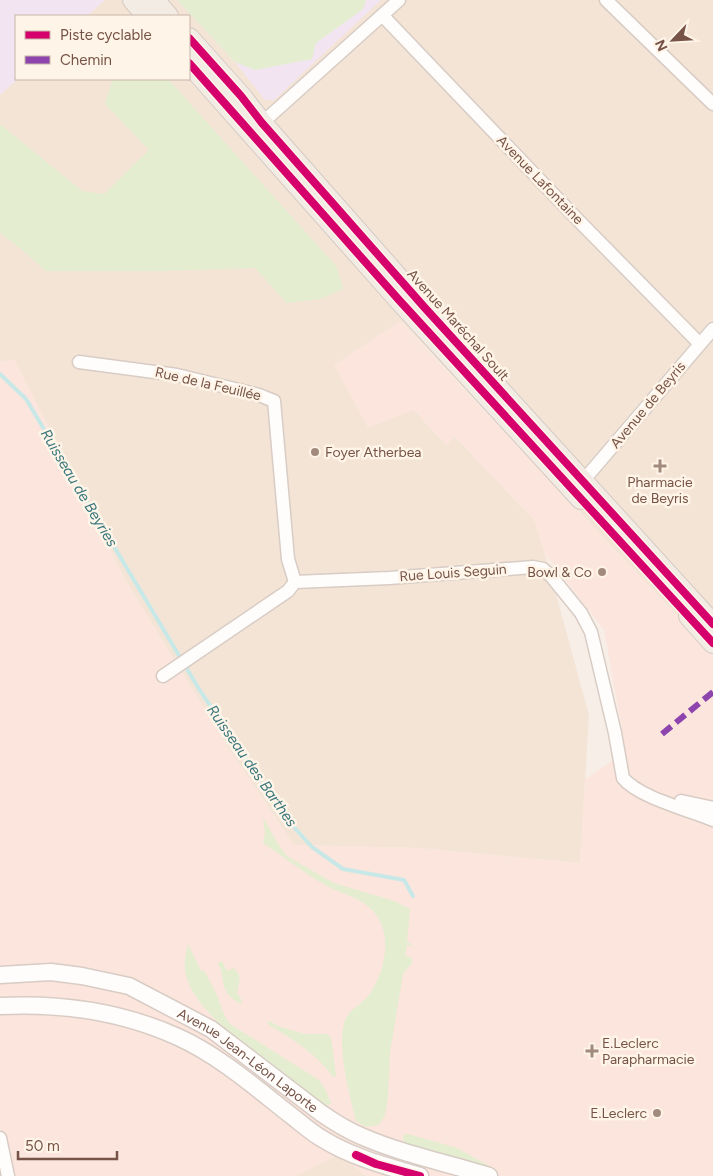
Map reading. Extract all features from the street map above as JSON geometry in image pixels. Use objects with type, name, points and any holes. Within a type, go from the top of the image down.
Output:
[{"type":"main road","points":[[133,0],[147,15]]},
{"type":"main road","points":[[154,0],[167,15]]},
{"type":"main road","name":"Avenue Maréchal Soult","points":[[190,39],[578,485],[713,624]]},
{"type":"main road","points":[[190,64],[399,300],[578,485],[713,642]]},
{"type":"street","points":[[262,123],[399,0]]},
{"type":"street","points":[[606,0],[713,104]]},
{"type":"street","name":"Avenue Lafontaine","points":[[382,15],[700,344]]},
{"type":"street","name":"Avenue de Beyris","points":[[578,485],[713,329]]},
{"type":"street","name":"Rue de la Feuillée","points":[[79,362],[177,375],[259,395],[274,401],[288,559],[295,582]]},
{"type":"street","name":"Rue Louis Seguin","points":[[295,582],[389,578],[534,567],[543,569],[581,613],[591,632],[615,732],[623,778],[627,784],[638,792]]},
{"type":"street","points":[[163,676],[288,591],[295,582]]},
{"type":"street","points":[[638,792],[712,808]]},
{"type":"street","points":[[638,792],[713,820]]},
{"type":"street","name":"Avenue Jean-Léon Laporte","points":[[0,976],[51,972],[82,976],[129,986],[211,1029],[321,1114],[340,1125],[383,1144],[489,1176]]},
{"type":"street","name":"Avenue Jean-Léon Laporte","points":[[0,1006],[59,1006],[77,1008],[139,1022],[179,1037],[216,1059],[321,1138],[376,1164],[420,1176]]},
{"type":"street","points":[[0,1138],[8,1176]]},
{"type":"shaded area","points":[[0,0],[713,0],[713,654],[401,321],[414,410],[446,445],[455,437],[534,520],[589,715],[580,863],[419,848],[294,845],[229,749],[126,581],[15,361],[0,361]]},
{"type":"shaded area","points":[[0,0],[105,0],[88,15],[15,15],[15,80],[17,80],[0,95]]},
{"type":"shaded area","points":[[177,0],[381,0],[274,100],[265,100],[235,62]]},
{"type":"shaded area","points":[[400,321],[713,654],[713,1176],[366,1176],[339,1154],[296,1176],[0,1176],[0,361],[15,360],[126,581],[229,749],[294,845],[419,848],[580,863],[585,779],[626,752],[604,630],[545,554],[534,520],[455,437],[446,445],[414,410],[368,428],[334,365]]},
{"type":"shaded area","points":[[339,1154],[366,1176],[296,1176]]},
{"type":"green space","points":[[177,0],[366,0],[363,9],[316,43],[312,59],[255,70],[235,62]]},
{"type":"green space","points":[[113,80],[169,80],[337,267],[343,289],[320,299],[287,303],[255,268],[163,271],[46,271],[0,233],[0,124],[82,191],[104,194],[149,150],[105,104]]},
{"type":"green space","points":[[263,817],[287,856],[334,883],[394,901],[410,909],[407,941],[413,946],[407,945],[405,956],[412,958],[412,963],[403,974],[390,1052],[388,1097],[385,1115],[379,1125],[366,1127],[356,1121],[345,1072],[342,1034],[348,1015],[368,996],[379,977],[383,965],[385,942],[380,920],[368,906],[319,881],[263,843],[265,834]]},
{"type":"green space","points":[[188,944],[201,971],[204,970],[230,1024],[319,1080],[331,1103],[327,1106],[309,1096],[281,1072],[239,1041],[209,1013],[189,984],[185,970]]},
{"type":"green space","points":[[222,961],[227,971],[233,968],[238,973],[237,993],[242,1001],[240,1004],[225,989],[218,963]]},
{"type":"green space","points":[[269,1021],[278,1026],[304,1034],[327,1034],[331,1038],[336,1075],[334,1078],[313,1055],[269,1025],[267,1023]]},
{"type":"green space","points":[[408,1134],[457,1148],[493,1168],[407,1144],[403,1140],[403,1135]]},
{"type":"waterway","name":"Ruisseau des Barthes","points":[[0,374],[26,399],[199,689],[283,815],[312,847],[343,869],[404,880],[413,896]]},
{"type":"marked path","points":[[662,734],[713,692]]},
{"type":"cycle path","points":[[190,39],[425,308],[713,624]]},
{"type":"cycle path","points":[[190,64],[399,300],[713,643]]},
{"type":"cycle path","points":[[356,1155],[376,1164],[420,1176]]},
{"type":"place","name":"Foyer Atherbea","points":[[315,452]]},
{"type":"place","name":"Pharmacie de Beyris","points":[[660,466]]},
{"type":"place","name":"Bowl & Co","points":[[602,572]]},
{"type":"place","name":"E.Leclerc Parapharmacie","points":[[592,1051]]},
{"type":"place","name":"E.Leclerc","points":[[657,1113]]},
{"type":"water label","name":"Ruisseau de Beyries","points":[[79,488]]}]
